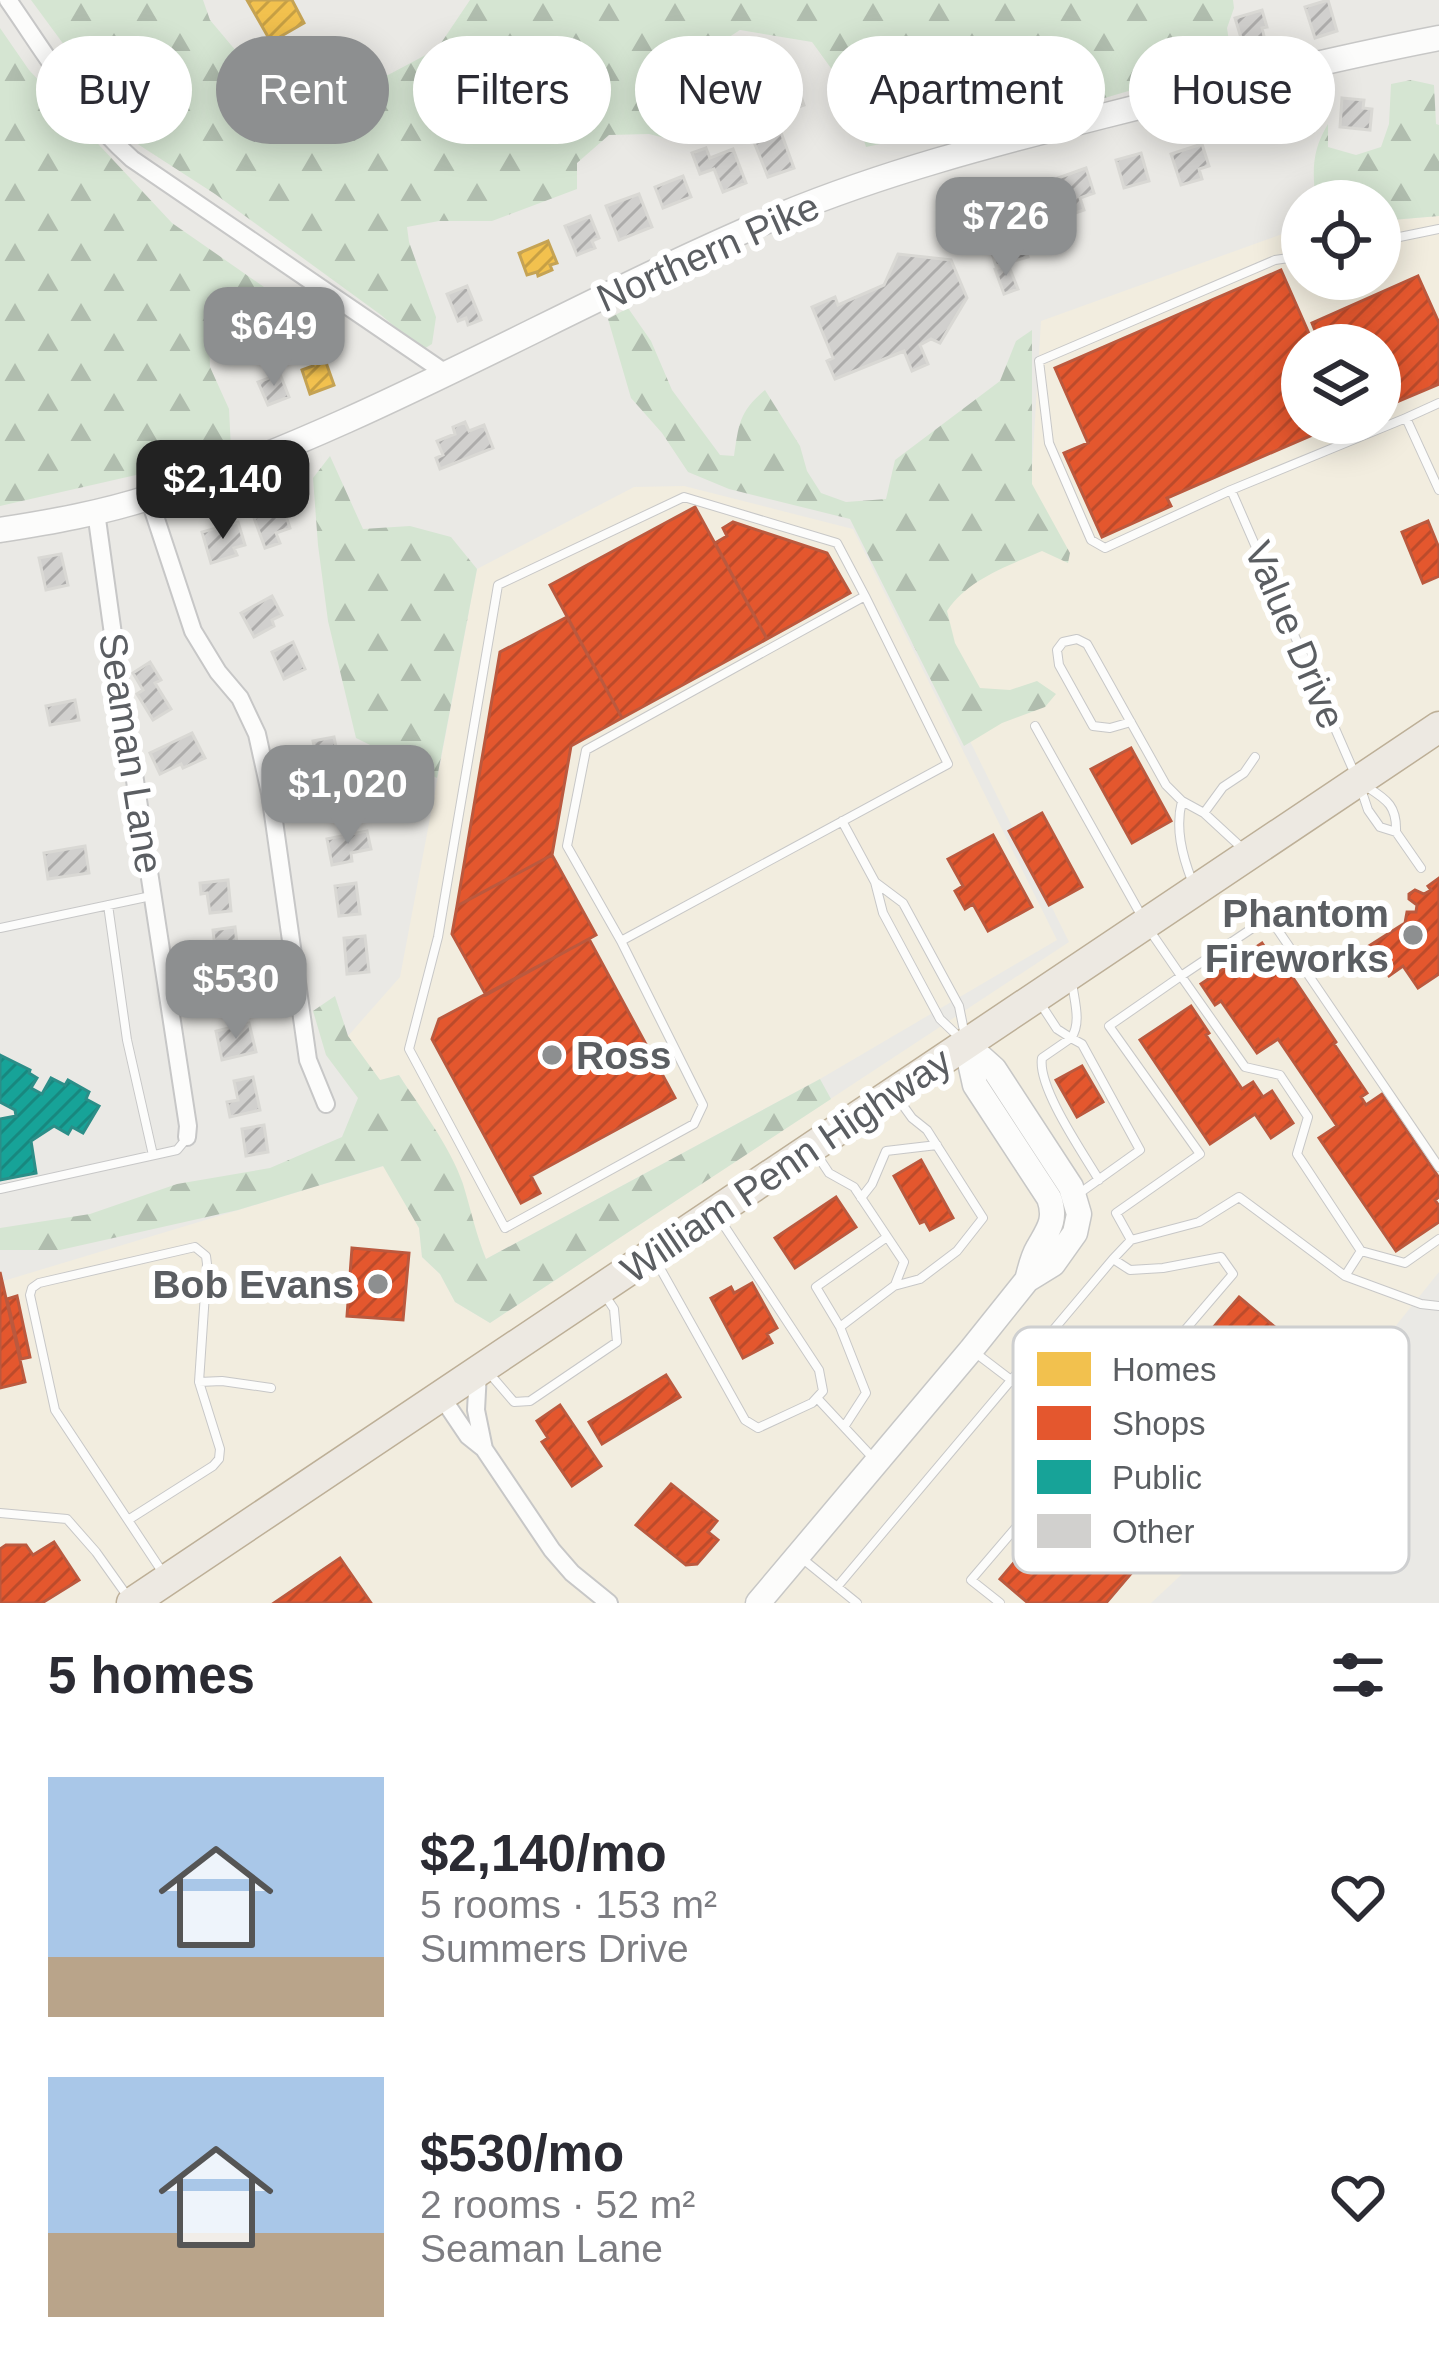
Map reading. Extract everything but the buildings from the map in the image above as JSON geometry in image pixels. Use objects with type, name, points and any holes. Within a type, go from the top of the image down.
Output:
[{"type":"highway","name":"William Penn Highway","points":[[132,1603],[1439,727]]},
{"type":"street","points":[[8,0],[84,111],[132,159],[447,374]]},
{"type":"street","name":"Northern Pike","points":[[0,530],[149,498],[244,463],[382,405],[708,248],[872,180],[1231,83],[1439,38]]},
{"type":"street","points":[[149,498],[193,631],[218,673],[240,698],[257,734],[270,793],[308,1060],[326,1104]]},
{"type":"street","name":"Seaman Lane","points":[[96,512],[188,1137]]},
{"type":"street","points":[[758,1603],[1027,1280],[1053,1264],[1075,1233],[1079,1214],[1075,1196],[994,1069],[966,1044]]},
{"type":"street","points":[[966,1044],[975,1085],[1049,1198],[1054,1216],[1027,1280]]},
{"type":"street","points":[[481,1369],[476,1410],[484,1449]]},
{"type":"street","points":[[441,1396],[562,1562],[608,1603]]},
{"type":"lane","points":[[1401,237],[1439,229]]},
{"type":"lane","points":[[1281,259],[1039,361],[1049,443],[1091,540],[1105,548],[1439,403]]},
{"type":"lane","points":[[1406,418],[1439,490]]},
{"type":"lane","name":"Value Drive","points":[[1232,490],[1358,781]]},
{"type":"lane","points":[[621,941],[948,764],[865,596],[837,543],[684,497],[498,585],[438,937],[409,1049],[505,1228],[694,1124],[704,1105],[567,846],[586,750],[865,596]]},
{"type":"lane","points":[[1131,722],[1110,728],[1093,726],[1059,664],[1057,650],[1063,642],[1077,639],[1087,644],[1131,722],[1166,785],[1248,854]]},
{"type":"lane","points":[[1035,726],[1145,923],[1181,976],[1245,1067],[1280,1075],[1308,1117],[1297,1154],[1361,1251],[1405,1263],[1439,1239]]},
{"type":"lane","points":[[1204,813],[1255,757]]},
{"type":"lane","points":[[1358,781],[1380,827],[1396,832]]},
{"type":"lane","points":[[1358,781],[1385,799],[1396,816],[1396,832],[1421,868]]},
{"type":"lane","points":[[1182,800],[1182,846],[1196,890]]},
{"type":"lane","points":[[842,821],[875,882],[883,914],[940,1019],[966,1044]]},
{"type":"lane","points":[[875,882],[903,903],[959,1006],[966,1044]]},
{"type":"lane","points":[[0,928],[153,896]]},
{"type":"lane","points":[[108,905],[127,1040],[153,1155]]},
{"type":"lane","points":[[1131,1240],[1116,1214],[1200,1154],[1109,1026],[1269,917],[1439,1167]]},
{"type":"lane","points":[[1070,974],[1076,1032],[1042,1058],[1041,1074],[1100,1180]]},
{"type":"lane","points":[[1035,997],[1057,1029],[1082,1044],[1140,1150],[1054,1216]]},
{"type":"lane","points":[[840,1327],[894,1286],[920,1280],[957,1251],[982,1218],[927,1130],[894,1093]]},
{"type":"lane","points":[[0,1189],[177,1150],[188,1137]]},
{"type":"lane","points":[[861,1198],[886,1151],[937,1145]]},
{"type":"lane","points":[[812,1148],[829,1173],[854,1186],[904,1262],[894,1286]]},
{"type":"lane","points":[[1055,1327],[1131,1240],[1199,1222],[1239,1197],[1345,1276],[1439,1306]]},
{"type":"lane","points":[[715,1212],[819,1370],[820,1395],[877,1462]]},
{"type":"lane","points":[[844,1426],[866,1393],[840,1327],[816,1287],[887,1237]]},
{"type":"lane","points":[[128,1520],[219,1459],[199,1382],[207,1264],[206,1256],[195,1247],[40,1283],[30,1295],[55,1410],[167,1579]]},
{"type":"lane","points":[[1345,1276],[1361,1251]]},
{"type":"lane","points":[[652,1255],[745,1420],[758,1428],[820,1395]]},
{"type":"lane","points":[[1113,1259],[1130,1270],[1221,1257],[1233,1274],[1188,1327]]},
{"type":"lane","points":[[481,1369],[514,1402],[530,1401],[617,1342],[614,1309],[601,1289]]},
{"type":"lane","points":[[971,1350],[1011,1379]]},
{"type":"lane","points":[[837,1587],[1013,1377]]},
{"type":"lane","points":[[199,1382],[272,1388]]},
{"type":"lane","points":[[3,1513],[67,1520],[132,1603]]},
{"type":"lane","points":[[1000,1603],[971,1580],[1013,1531]]},
{"type":"lane","points":[[798,1556],[857,1603]]},
{"type":"shaded area","points":[[1439,216],[1439,1272],[1395,1327],[1013,1327],[1013,1573],[1183,1573],[1151,1603],[0,1603],[0,1282],[384,1166],[419,1228],[422,1257],[440,1274],[455,1302],[490,1323],[1069,942],[864,526],[1030,502],[1041,321],[1281,234],[1281,300],[1401,300],[1401,219]]},
{"type":"shaded area","points":[[684,486],[853,529],[1057,940],[820,1079],[486,1259],[462,1181],[434,1129],[399,1075],[380,1081],[348,1036],[400,977],[477,569],[634,487]]},
{"type":"green space","points":[[31,0],[203,0],[210,20],[223,36],[216,36],[216,144],[389,144],[389,74],[413,62],[413,144],[599,144],[577,163],[577,189],[492,221],[439,221],[407,227],[436,317],[432,344],[422,350],[215,194],[138,144],[192,144],[192,36],[57,36]]},
{"type":"green space","points":[[470,0],[1233,0],[1228,36],[1129,36],[1129,91],[1105,98],[1105,36],[827,36],[827,63],[803,36],[740,30],[731,36],[635,36],[635,134],[611,135],[611,36],[446,36]]},
{"type":"green space","points":[[0,28],[36,77],[36,144],[98,144],[172,223],[264,287],[323,319],[321,341],[299,349],[234,318],[209,336],[210,367],[229,409],[231,449],[0,506]]},
{"type":"green space","points":[[1411,80],[1434,85],[1439,216],[1401,219],[1401,180],[1314,180],[1319,144],[1356,155],[1381,147],[1389,124],[1391,84]]},
{"type":"green space","points":[[628,308],[651,341],[672,390],[720,455],[734,456],[742,419],[765,390],[800,446],[807,471],[821,493],[846,502],[886,499],[895,460],[1000,381],[1016,341],[1032,330],[1032,484],[1070,553],[1068,563],[1042,551],[977,582],[947,611],[955,643],[980,688],[1010,690],[1037,681],[1056,694],[1045,707],[1002,723],[964,746],[850,519],[729,489],[688,472],[631,398],[608,319]]},
{"type":"green space","points":[[330,456],[363,529],[410,526],[451,537],[477,569],[437,778],[356,738],[328,621],[318,545],[313,478]]},
{"type":"green space","points":[[335,996],[348,1036],[380,1080],[399,1075],[443,1142],[463,1184],[486,1259],[820,1079],[831,1099],[490,1323],[455,1302],[440,1274],[422,1257],[419,1228],[383,1166],[238,1210],[60,1250],[0,1250],[0,1228],[90,1214],[177,1184],[270,1168],[342,1137],[358,1098],[326,1055],[313,1011]]},
{"type":"place","name":"Phantom Fireworks","points":[[1413,935]]},
{"type":"place","name":"Ross","points":[[552,1055]]},
{"type":"place","name":"Bob Evans","points":[[378,1284]]}]
